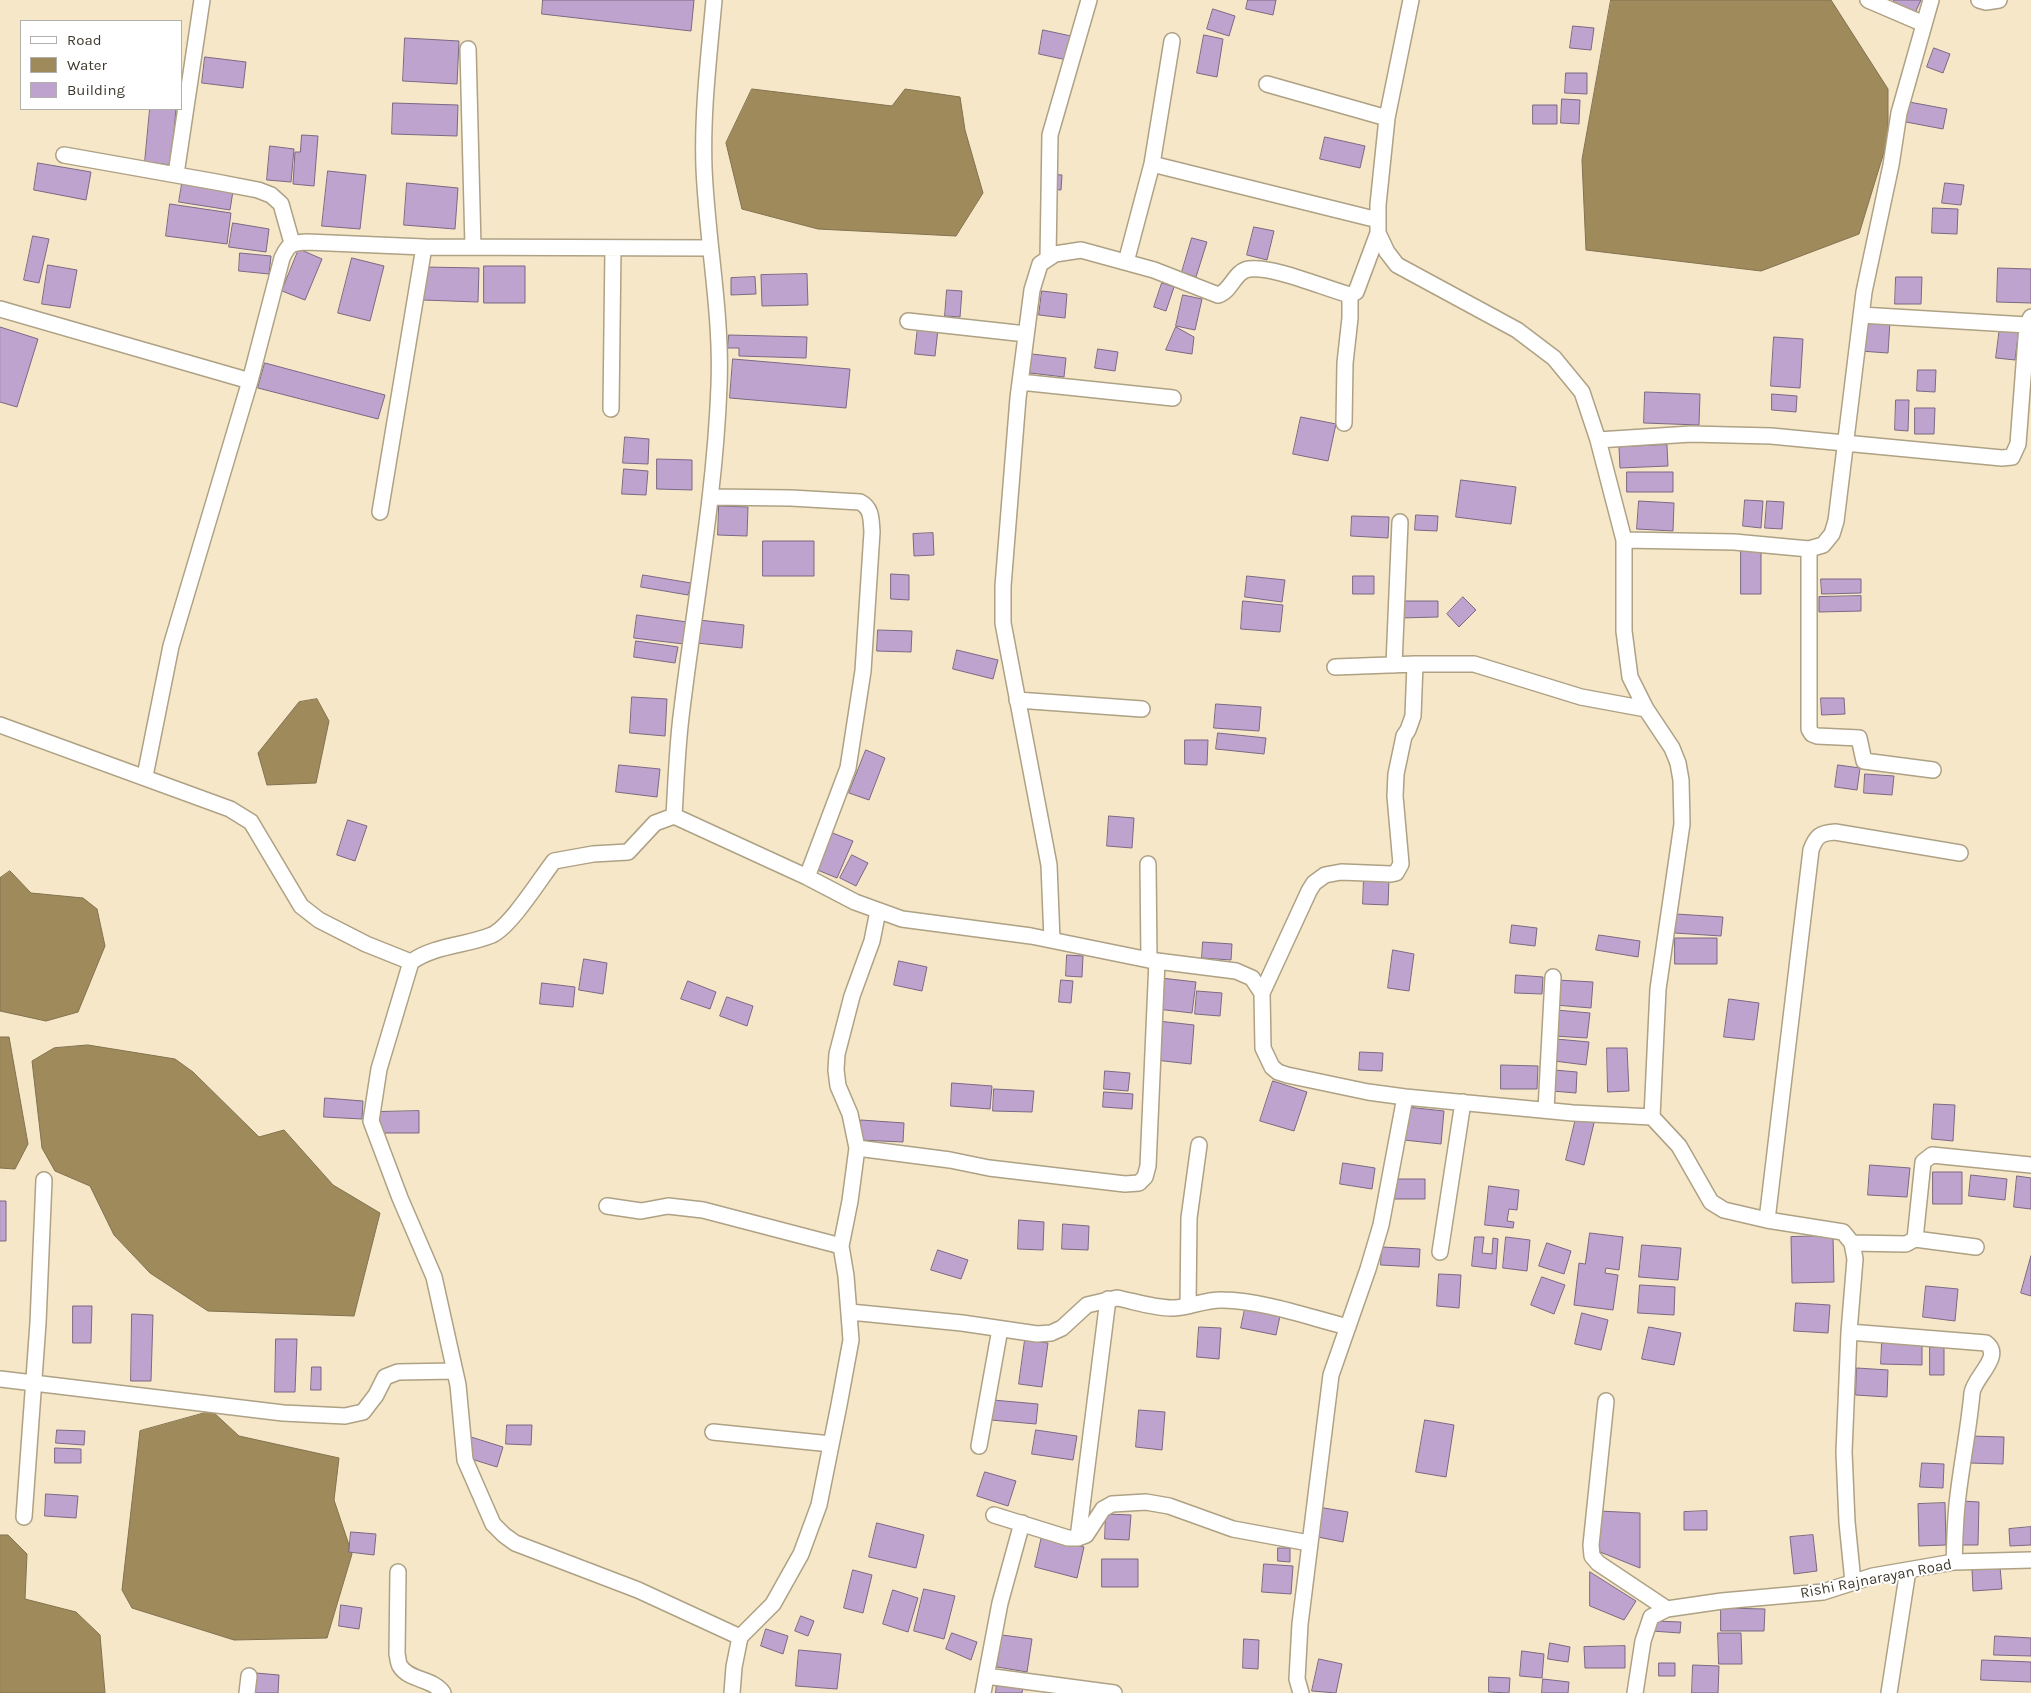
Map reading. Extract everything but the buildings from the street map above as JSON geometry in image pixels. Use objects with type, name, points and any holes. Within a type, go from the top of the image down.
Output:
[{"type":"street","points":[[176,174],[202,0]]},
{"type":"street","points":[[674,816],[681,719],[711,497],[719,385],[717,312],[709,248],[704,168],[705,96],[714,0]]},
{"type":"street","points":[[1048,258],[1050,134],[1089,0]]},
{"type":"street","points":[[1052,940],[1049,865],[1003,623],[1003,586],[1020,382],[1032,290],[1040,264],[1055,254],[1082,250],[1154,270],[1218,295],[1224,293],[1240,273],[1248,269],[1274,272],[1350,295],[1356,292],[1378,226],[1378,205],[1387,118],[1412,0]]},
{"type":"street","points":[[1868,0],[1924,24]]},
{"type":"street","points":[[1624,540],[1734,542],[1809,549],[1823,545],[1832,534],[1836,521],[1844,442],[1861,315],[1881,207],[1900,113],[1931,0]]},
{"type":"street","points":[[1979,0],[1986,2],[1999,0]]},
{"type":"street","points":[[1126,262],[1152,164],[1172,41]]},
{"type":"street","points":[[468,49],[473,247]]},
{"type":"street","points":[[1267,84],[1387,118]]},
{"type":"street","points":[[64,155],[176,174],[258,190],[271,195],[282,204],[292,243]]},
{"type":"street","points":[[1152,164],[1378,226]]},
{"type":"street","points":[[1378,226],[1387,252],[1397,265],[1517,330],[1554,358],[1582,392],[1598,440],[1624,540],[1624,631],[1630,677],[1646,710],[1672,748],[1682,780],[1682,824],[1658,989],[1652,1117]]},
{"type":"street","points":[[144,776],[171,646],[250,382],[282,258],[286,249],[292,243],[424,247],[709,248]]},
{"type":"street","points":[[380,512],[424,247]]},
{"type":"street","points":[[611,409],[613,248]]},
{"type":"street","points":[[1344,423],[1345,363],[1350,318],[1350,295]]},
{"type":"street","points":[[0,309],[250,382]]},
{"type":"street","points":[[1598,440],[1691,434],[1771,436],[2002,458],[2012,457],[2018,444],[2029,321],[1861,315]]},
{"type":"street","points":[[908,321],[1026,334]]},
{"type":"street","points":[[1020,382],[1173,398]]},
{"type":"street","points":[[711,497],[791,498],[860,502],[866,505],[871,513],[872,532],[863,670],[848,768],[807,877]]},
{"type":"street","points":[[1394,664],[1400,522]]},
{"type":"street","points":[[1809,549],[1808,729],[1817,736],[1854,736],[1859,738],[1864,761],[1933,770]]},
{"type":"street","points":[[1335,667],[1394,664],[1474,664],[1581,697],[1646,710]]},
{"type":"street","points":[[1415,664],[1413,716],[1404,736],[1396,774],[1395,796],[1401,864],[1399,869],[1391,874],[1341,872],[1325,875],[1314,883],[1262,992],[1263,1048],[1272,1067],[1278,1072],[1368,1092],[1405,1097],[1546,1110],[1652,1117],[1679,1146],[1711,1202],[1724,1210],[1767,1220],[1843,1232],[1852,1243],[1855,1259],[1849,1332],[1844,1452],[1847,1522],[1854,1582]]},
{"type":"street","points":[[1017,700],[1142,708]]},
{"type":"street","points":[[0,725],[230,809],[251,822],[301,906],[319,920],[334,928],[366,944],[411,962]]},
{"type":"street","points":[[740,1637],[638,1590],[515,1543],[493,1524],[465,1460],[458,1385],[434,1277],[400,1198],[371,1121],[380,1069],[411,962],[423,954],[493,934],[509,921],[554,861],[593,854],[628,852],[655,823],[674,816],[807,877],[855,902],[902,919],[1052,940],[1153,961],[1236,970],[1252,978],[1262,992]]},
{"type":"street","points":[[1767,1220],[1811,850],[1815,838],[1822,833],[1835,832],[1960,853]]},
{"type":"street","points":[[857,1148],[950,1160],[998,1169],[1125,1184],[1139,1183],[1145,1177],[1148,1166],[1153,961],[1148,864]]},
{"type":"street","points":[[732,1693],[734,1667],[740,1637],[773,1604],[801,1554],[819,1505],[851,1340],[846,1276],[840,1246],[850,1200],[857,1148],[850,1114],[838,1086],[837,1062],[852,996],[872,941],[878,910]]},
{"type":"street","points":[[1546,1110],[1553,976]]},
{"type":"street","points":[[1301,1693],[1298,1679],[1298,1658],[1309,1543],[1331,1375],[1368,1269],[1381,1225],[1405,1097]]},
{"type":"street","points":[[1440,1252],[1463,1102]]},
{"type":"street","points":[[1188,1306],[1189,1218],[1200,1145]]},
{"type":"street","points":[[1915,1239],[1923,1162],[1927,1157],[1939,1154],[2031,1165]]},
{"type":"street","points":[[24,1517],[34,1382],[44,1180]]},
{"type":"street","points":[[607,1206],[641,1211],[668,1206],[688,1207],[840,1246]]},
{"type":"street","points":[[1852,1243],[1906,1244],[1915,1239],[1976,1247]]},
{"type":"street","points":[[850,1312],[962,1323],[1036,1334],[1051,1333],[1062,1328],[1087,1306],[1108,1299],[1117,1298],[1172,1308],[1221,1300],[1248,1302],[1348,1328]]},
{"type":"street","points":[[1078,1538],[1108,1299]]},
{"type":"street","points":[[979,1446],[1000,1329]]},
{"type":"street","points":[[1849,1332],[1952,1338],[1986,1342],[1991,1346],[1990,1362],[1973,1388],[1958,1497],[1954,1562]]},
{"type":"street","points":[[0,1378],[283,1413],[345,1416],[363,1412],[376,1395],[385,1377],[398,1372],[455,1371]]},
{"type":"street","points":[[1606,1401],[1590,1545],[1592,1556],[1598,1563],[1667,1609],[1651,1617],[1643,1641],[1636,1693]]},
{"type":"street","points":[[713,1432],[831,1444]]},
{"type":"street","points":[[994,1515],[1068,1538],[1078,1538],[1086,1535],[1103,1509],[1112,1504],[1146,1502],[1169,1506],[1233,1530],[1309,1543]]},
{"type":"street","points":[[983,1693],[1000,1603],[1022,1524]]},
{"type":"street","name":"Rishi Rajnarayan Road","points":[[1667,1609],[1722,1601],[1823,1592],[1873,1576],[1954,1562],[2031,1560]]},
{"type":"street","points":[[1889,1693],[1908,1570]]},
{"type":"street","points":[[398,1572],[397,1654],[400,1666],[408,1673],[439,1686],[443,1693]]},
{"type":"street","points":[[248,1693],[249,1676]]},
{"type":"street","points":[[986,1676],[1114,1693]]},
{"type":"water","points":[[1611,0],[1831,0],[1888,89],[1888,139],[1859,234],[1761,271],[1586,250],[1582,160]]},
{"type":"water","points":[[752,89],[892,106],[905,89],[960,97],[965,130],[983,193],[956,236],[818,229],[742,209],[726,143]]},
{"type":"water","points":[[317,699],[329,721],[316,783],[267,785],[258,753],[299,702]]},
{"type":"water","points":[[10,871],[31,893],[83,898],[97,909],[105,946],[78,1012],[46,1021],[0,1011],[0,878]]},
{"type":"water","points":[[0,1037],[9,1037],[28,1144],[15,1169],[0,1168]]},
{"type":"water","points":[[88,1045],[175,1059],[193,1072],[259,1137],[284,1130],[333,1185],[380,1213],[354,1316],[208,1311],[150,1273],[114,1235],[90,1186],[55,1171],[42,1148],[32,1061],[54,1048]]},
{"type":"water","points":[[212,1411],[239,1436],[339,1458],[334,1500],[352,1554],[327,1638],[234,1640],[132,1608],[122,1590],[140,1431]]},
{"type":"water","points":[[0,1535],[8,1535],[27,1554],[25,1599],[76,1612],[100,1635],[105,1693],[0,1693]]}]
